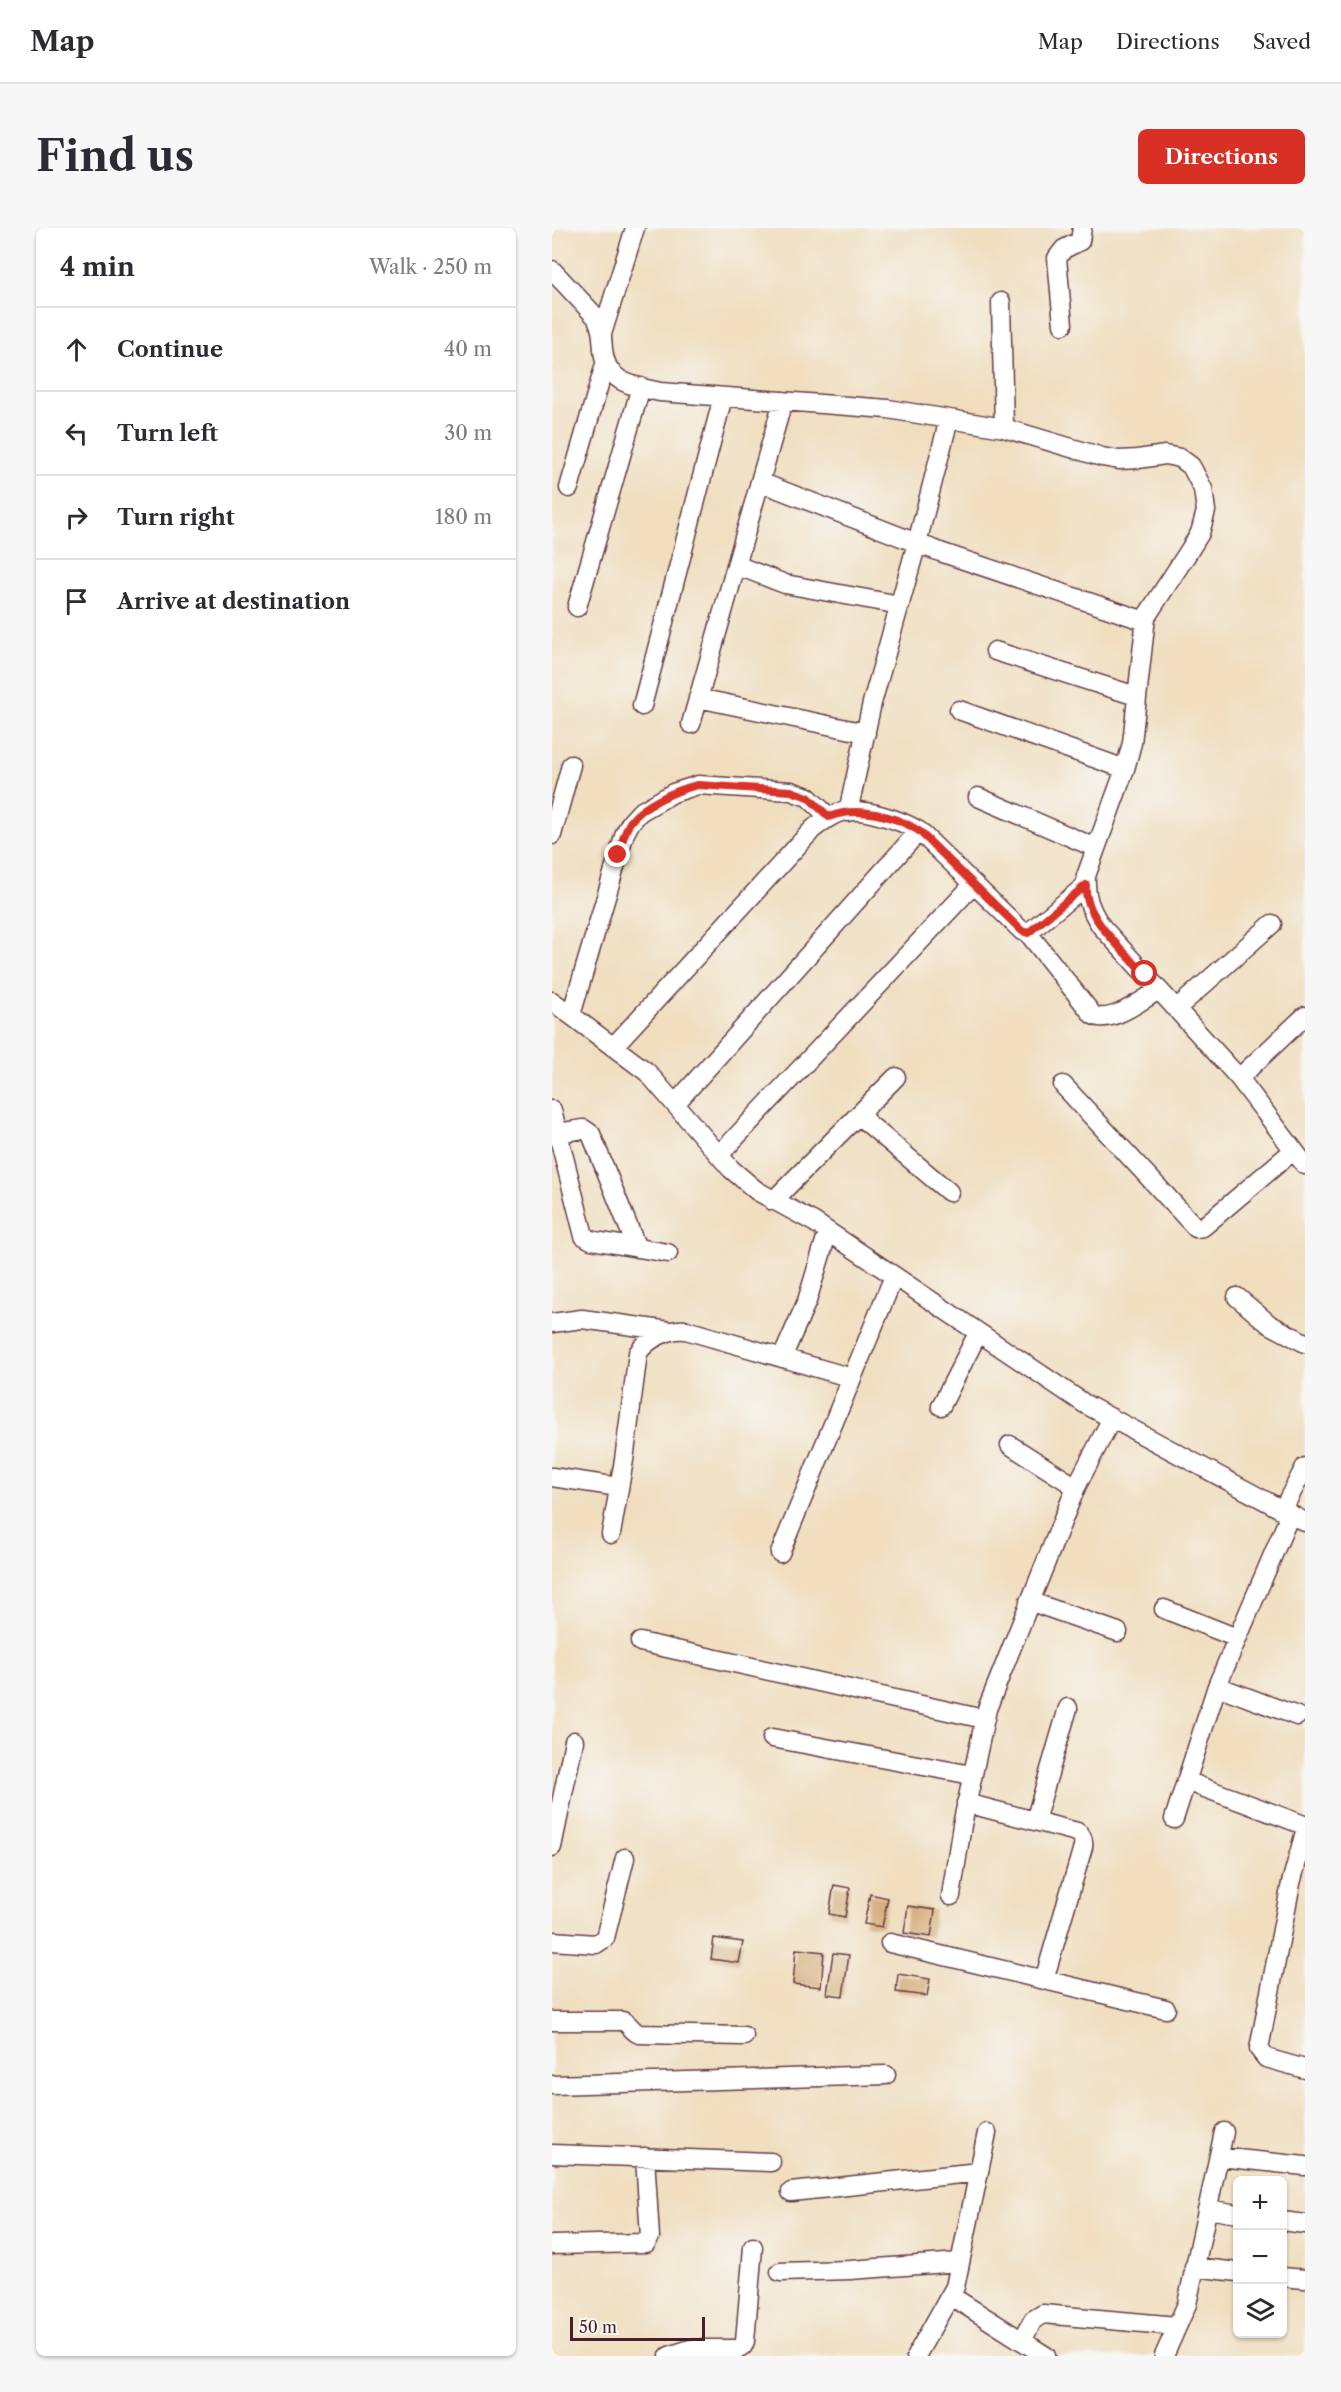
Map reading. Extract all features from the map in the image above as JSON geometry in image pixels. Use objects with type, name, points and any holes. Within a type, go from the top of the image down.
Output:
[{"type":"street","points":[[602,334],[635,228]]},
{"type":"street","points":[[1062,325],[1057,258],[1064,249],[1080,241],[1082,228]]},
{"type":"street","points":[[552,270],[596,317],[602,334],[605,364],[569,488]]},
{"type":"street","points":[[1001,302],[1004,428]]},
{"type":"street","points":[[605,364],[613,377],[660,392],[888,409],[1004,428],[1102,457],[1129,460],[1165,455],[1180,458],[1191,466],[1203,489],[1206,511],[1200,533],[1146,616],[1132,742],[1125,769],[1086,876],[1089,907],[1101,926],[1239,1078],[1305,1165]]},
{"type":"street","points":[[577,607],[640,387]]},
{"type":"street","points":[[642,706],[723,397]]},
{"type":"street","points":[[691,724],[783,401]]},
{"type":"street","points":[[848,812],[866,733],[949,419]]},
{"type":"street","points":[[760,482],[917,543],[1145,621]]},
{"type":"street","points":[[736,566],[785,584],[900,605]]},
{"type":"street","points":[[995,651],[1136,696]]},
{"type":"street","points":[[698,698],[866,733]]},
{"type":"street","points":[[959,710],[1125,769]]},
{"type":"street","points":[[552,835],[571,765]]},
{"type":"street","points":[[571,1015],[625,833],[630,822],[640,812],[673,793],[698,785],[791,791],[808,797],[829,817]]},
{"type":"street","points":[[978,796],[1096,848]]},
{"type":"street","points":[[613,1047],[813,829],[829,817],[848,812],[869,813],[910,825],[919,831],[1022,931],[1028,933],[1093,1015],[1098,1018],[1109,1018],[1159,990]]},
{"type":"street","points":[[676,1103],[919,831]]},
{"type":"street","points":[[719,1155],[973,885]]},
{"type":"street","points":[[1028,933],[1086,885]]},
{"type":"street","points":[[1176,1009],[1272,924]]},
{"type":"street","points":[[552,1001],[647,1072],[744,1182],[773,1201],[810,1219],[1070,1394],[1292,1516]]},
{"type":"street","points":[[1239,1078],[1305,1016]]},
{"type":"street","points":[[773,1201],[896,1077]]},
{"type":"street","points":[[1063,1085],[1196,1228],[1203,1227],[1294,1150]]},
{"type":"street","points":[[552,1110],[584,1236],[591,1240],[668,1253]]},
{"type":"street","points":[[858,1115],[949,1192]]},
{"type":"street","points":[[557,1133],[584,1129],[591,1134],[637,1248]]},
{"type":"street","points":[[782,1358],[807,1301],[828,1231]]},
{"type":"street","points":[[780,1553],[894,1276]]},
{"type":"street","points":[[1237,1298],[1269,1324],[1305,1343]]},
{"type":"street","points":[[552,1323],[582,1319],[670,1331],[686,1330],[852,1378]]},
{"type":"street","points":[[611,1534],[638,1353],[650,1341],[670,1331]]},
{"type":"street","points":[[941,1406],[978,1333]]},
{"type":"street","points":[[951,1896],[966,1803],[984,1719],[1029,1601],[1077,1487],[1112,1418]]},
{"type":"street","points":[[1010,1445],[1077,1487]]},
{"type":"street","points":[[1173,1820],[1217,1686],[1292,1516],[1305,1467]]},
{"type":"street","points":[[552,1477],[619,1487]]},
{"type":"street","points":[[1029,1601],[1118,1632]]},
{"type":"street","points":[[1164,1609],[1237,1638]]},
{"type":"street","points":[[640,1642],[984,1719]]},
{"type":"street","points":[[1217,1686],[1297,1716]]},
{"type":"street","points":[[1035,1821],[1068,1708]]},
{"type":"street","points":[[772,1738],[972,1775]]},
{"type":"street","points":[[552,1847],[574,1741]]},
{"type":"street","points":[[1186,1781],[1304,1826],[1305,1832],[1291,1882],[1259,2049],[1266,2058],[1305,2069]]},
{"type":"street","points":[[966,1803],[1077,1832],[1084,1841],[1044,1980]]},
{"type":"street","points":[[552,1941],[596,1944],[605,1938],[625,1858]]},
{"type":"street","points":[[890,1943],[1166,2009]]},
{"type":"street","points":[[552,2020],[622,2021],[626,2022],[633,2032],[639,2034],[744,2036]]},
{"type":"street","points":[[552,2085],[886,2075]]},
{"type":"street","points":[[1164,2356],[1187,2304],[1224,2132]]},
{"type":"street","points":[[918,2356],[951,2296],[987,2133]]},
{"type":"street","points":[[552,2154],[771,2162]]},
{"type":"street","points":[[552,2245],[646,2243],[650,2237],[645,2157]]},
{"type":"street","points":[[1219,2157],[1305,2166]]},
{"type":"street","points":[[791,2192],[979,2172]]},
{"type":"street","points":[[1207,2209],[1233,2213]]},
{"type":"street","points":[[1287,2222],[1305,2224]]},
{"type":"street","points":[[669,2356],[690,2349],[738,2349],[743,2346],[746,2340],[753,2247]]},
{"type":"street","points":[[780,2272],[850,2271],[960,2262]]},
{"type":"street","points":[[1194,2267],[1233,2271]]},
{"type":"street","points":[[1287,2277],[1305,2279]]},
{"type":"street","points":[[951,2296],[1046,2356]]},
{"type":"street","points":[[1022,2341],[1033,2320],[1043,2314],[1178,2326]]},
{"type":"building","points":[[834,1885],[850,1888],[845,1917],[829,1914]]},
{"type":"building","points":[[870,1894],[888,1898],[882,1927],[864,1924]]},
{"type":"building","points":[[908,1906],[935,1910],[931,1937],[904,1933]]},
{"type":"building","points":[[714,1938],[743,1942],[739,1963],[711,1959]]},
{"type":"building","points":[[796,1949],[824,1952],[821,1987],[793,1984]]},
{"type":"building","points":[[833,1953],[849,1955],[843,1996],[827,1994]]},
{"type":"building","points":[[898,1974],[930,1979],[927,1996],[896,1992]]},
{"type":"route","points":[[618,855],[630,822],[640,812],[684,788],[698,785],[800,793],[808,797],[829,817],[841,812],[859,811],[910,825],[919,831],[1022,931],[1028,933],[1086,885],[1085,891],[1089,907],[1101,926],[1145,974]]}]
